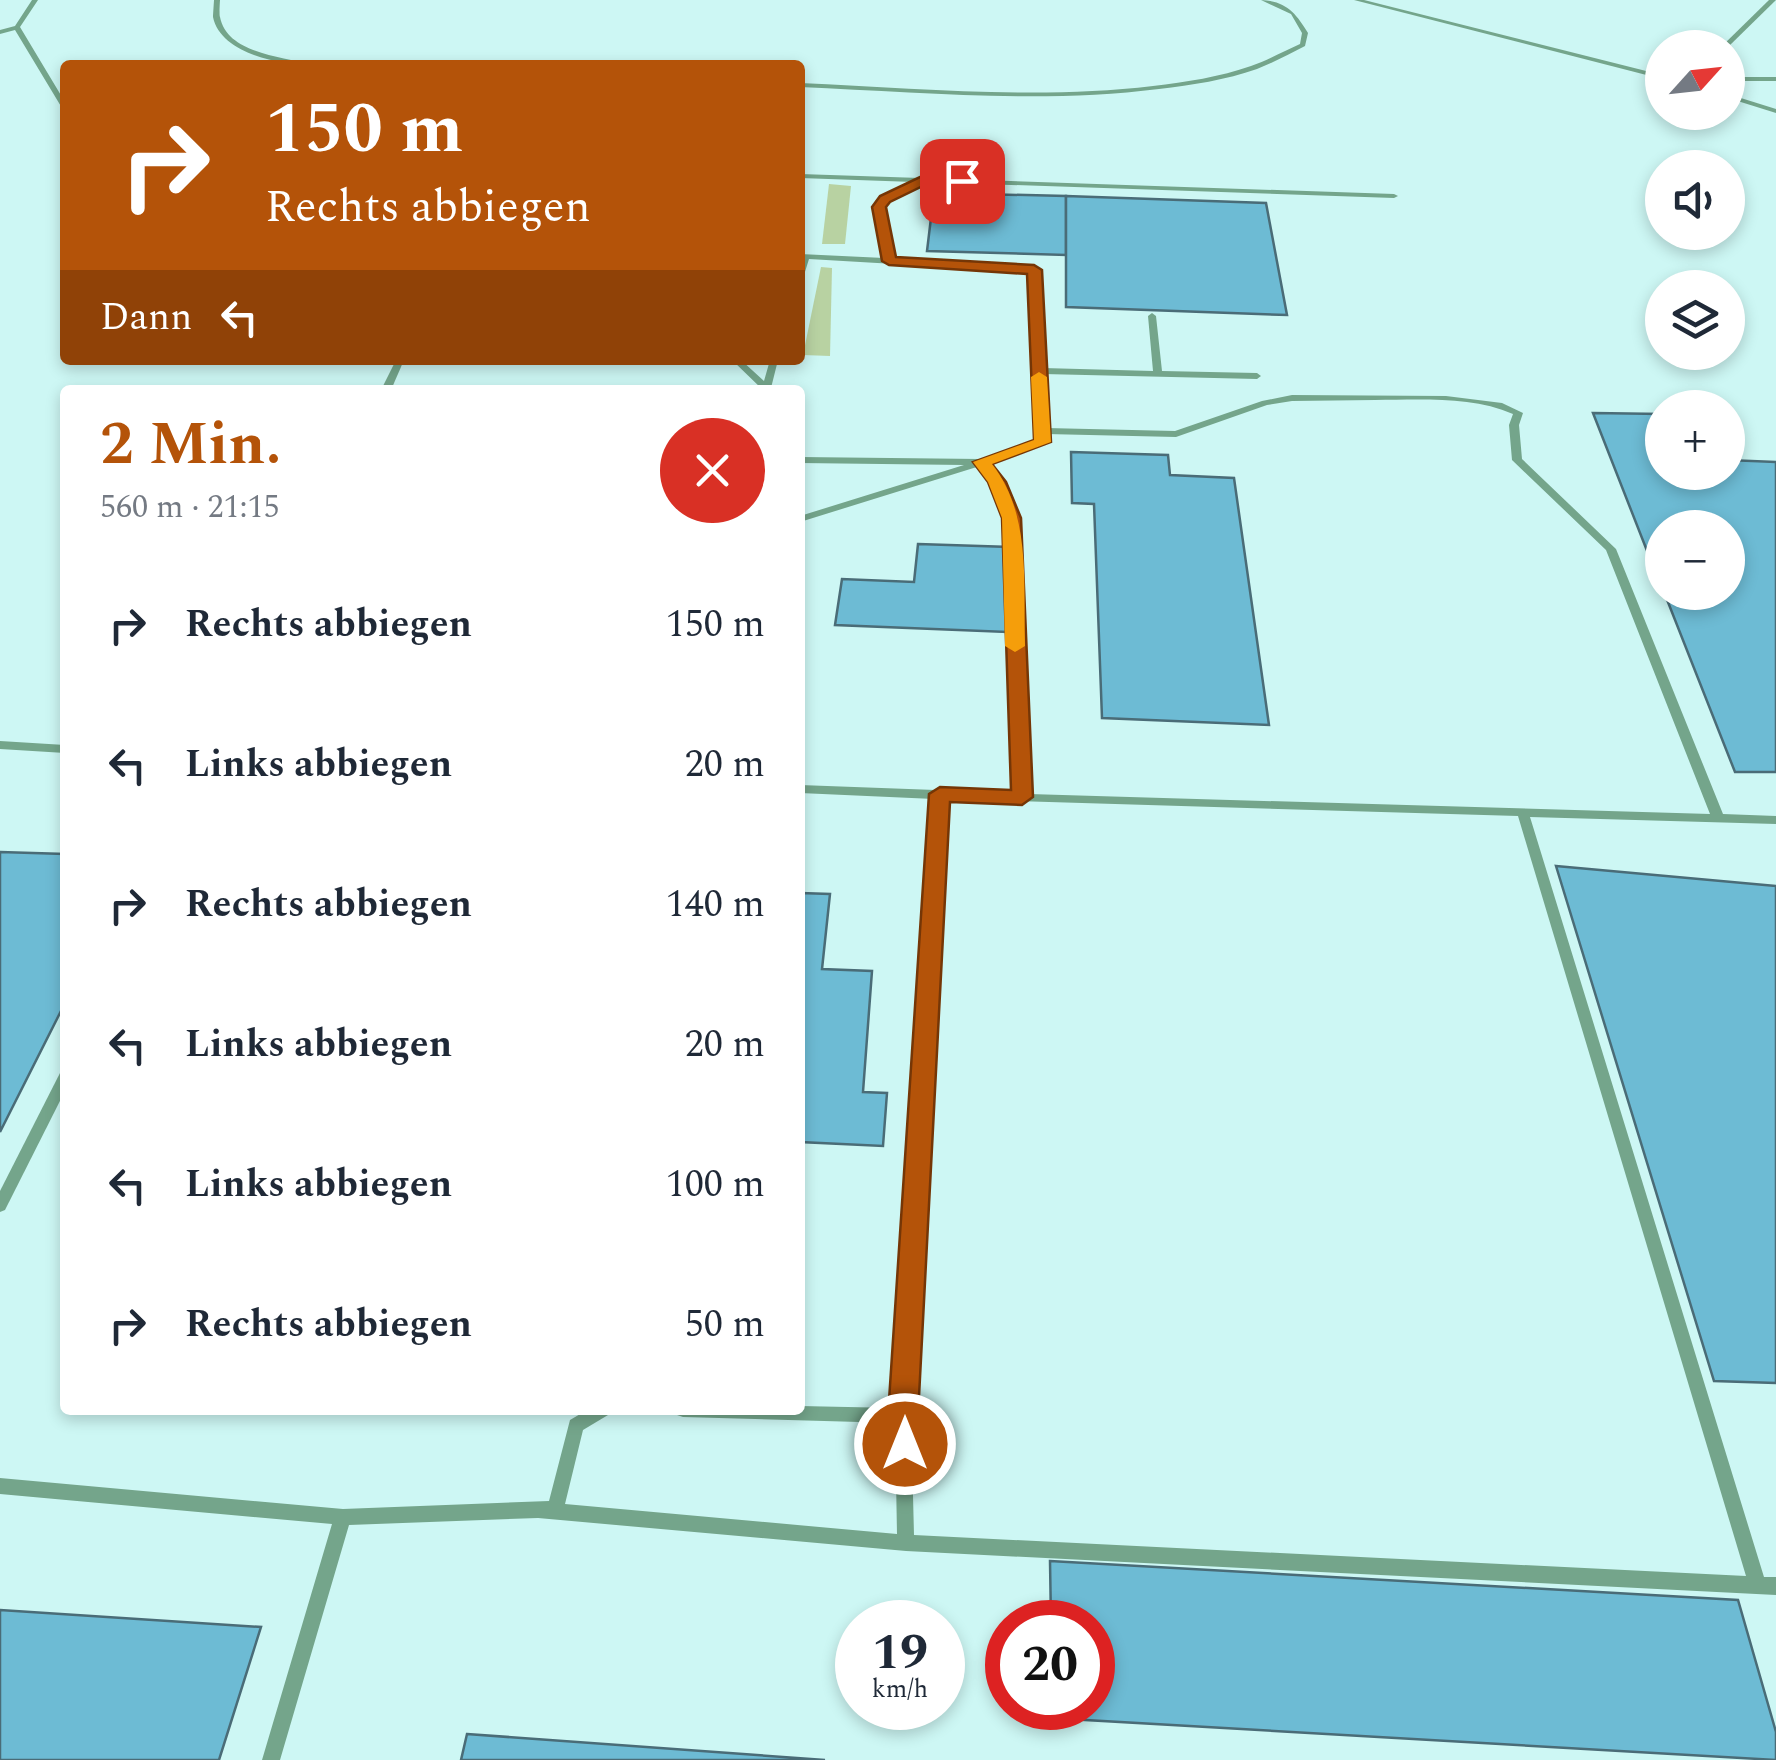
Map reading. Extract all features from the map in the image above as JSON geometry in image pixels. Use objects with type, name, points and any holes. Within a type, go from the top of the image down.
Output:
[{"type":"lane","points":[[0,32],[17,27],[34,0]]},
{"type":"lane","points":[[218,0],[217,20],[234,44],[277,60]]},
{"type":"lane","points":[[805,85],[1088,94],[1169,86],[1273,63],[1303,45],[1305,33],[1293,13],[1264,0]]},
{"type":"lane","points":[[1357,0],[1645,73]]},
{"type":"lane","points":[[1742,30],[1773,0]]},
{"type":"lane","points":[[17,27],[60,100]]},
{"type":"lane","points":[[1745,79],[1776,79]]},
{"type":"lane","points":[[1745,101],[1776,111]]},
{"type":"lane","points":[[805,176],[1394,196]]},
{"type":"lane","points":[[889,261],[879,207],[885,199],[925,180]]},
{"type":"lane","points":[[805,256],[1034,270],[1042,431],[1042,442],[805,517]]},
{"type":"lane","points":[[1152,316],[1158,374]]},
{"type":"lane","points":[[741,365],[763,385]]},
{"type":"lane","points":[[1039,371],[1257,376]]},
{"type":"lane","points":[[1042,431],[1176,434],[1264,403],[1292,398],[1472,401],[1510,406],[1518,414],[1514,424],[1517,460],[1611,550],[1718,818]]},
{"type":"lane","points":[[805,460],[982,462]]},
{"type":"lane","points":[[982,462],[997,482],[1012,518],[1022,797]]},
{"type":"lane","points":[[0,745],[60,749]]},
{"type":"lane","points":[[805,789],[1776,820]]},
{"type":"lane","points":[[906,1543],[903,1416],[940,794]]},
{"type":"lane","points":[[539,1510],[906,1543],[1767,1585],[1523,813]]},
{"type":"lane","points":[[0,1206],[60,1087]]},
{"type":"lane","points":[[805,1413],[903,1416]]},
{"type":"lane","points":[[0,1486],[343,1517],[555,1509],[576,1425],[593,1415]]},
{"type":"lane","points":[[271,1760],[343,1517]]},
{"type":"green space","points":[[829,184],[851,186],[845,244],[822,244]]},
{"type":"green space","points":[[821,267],[832,268],[830,356],[805,355]]},
{"type":"building","points":[[934,193],[1066,196],[1066,255],[927,251]]},
{"type":"building","points":[[1066,196],[1266,203],[1287,315],[1066,307]]},
{"type":"building","points":[[1593,413],[1645,414],[1645,490],[1745,490],[1745,461],[1776,462],[1776,772],[1735,772],[1671,610],[1745,610],[1745,510],[1645,510],[1645,546]]},
{"type":"building","points":[[1071,452],[1168,455],[1170,475],[1234,478],[1269,725],[1102,718],[1094,504],[1072,503]]},
{"type":"building","points":[[918,544],[1010,547],[1007,632],[835,625],[842,579],[914,582]]},
{"type":"building","points":[[0,852],[60,854],[60,1013],[0,1132]]},
{"type":"building","points":[[1556,866],[1776,886],[1776,1383],[1714,1381]]},
{"type":"building","points":[[805,893],[830,894],[822,969],[872,971],[863,1092],[887,1093],[883,1146],[805,1142]]},
{"type":"building","points":[[1050,1561],[1738,1600],[1776,1732],[1776,1760],[1115,1722],[1115,1600],[1051,1600]]},
{"type":"building","points":[[0,1610],[261,1627],[219,1760],[0,1760]]},
{"type":"building","points":[[467,1734],[825,1760],[461,1760]]},
{"type":"slow traffic","points":[[1015,646],[1012,518],[997,482],[982,462],[1042,442],[1039,377]]},
{"type":"route","points":[[905,1444],[903,1416],[940,794],[1022,797],[1012,518],[997,482],[982,462],[1042,442],[1034,270],[889,261],[879,207],[885,199],[925,180],[962,181]]}]
